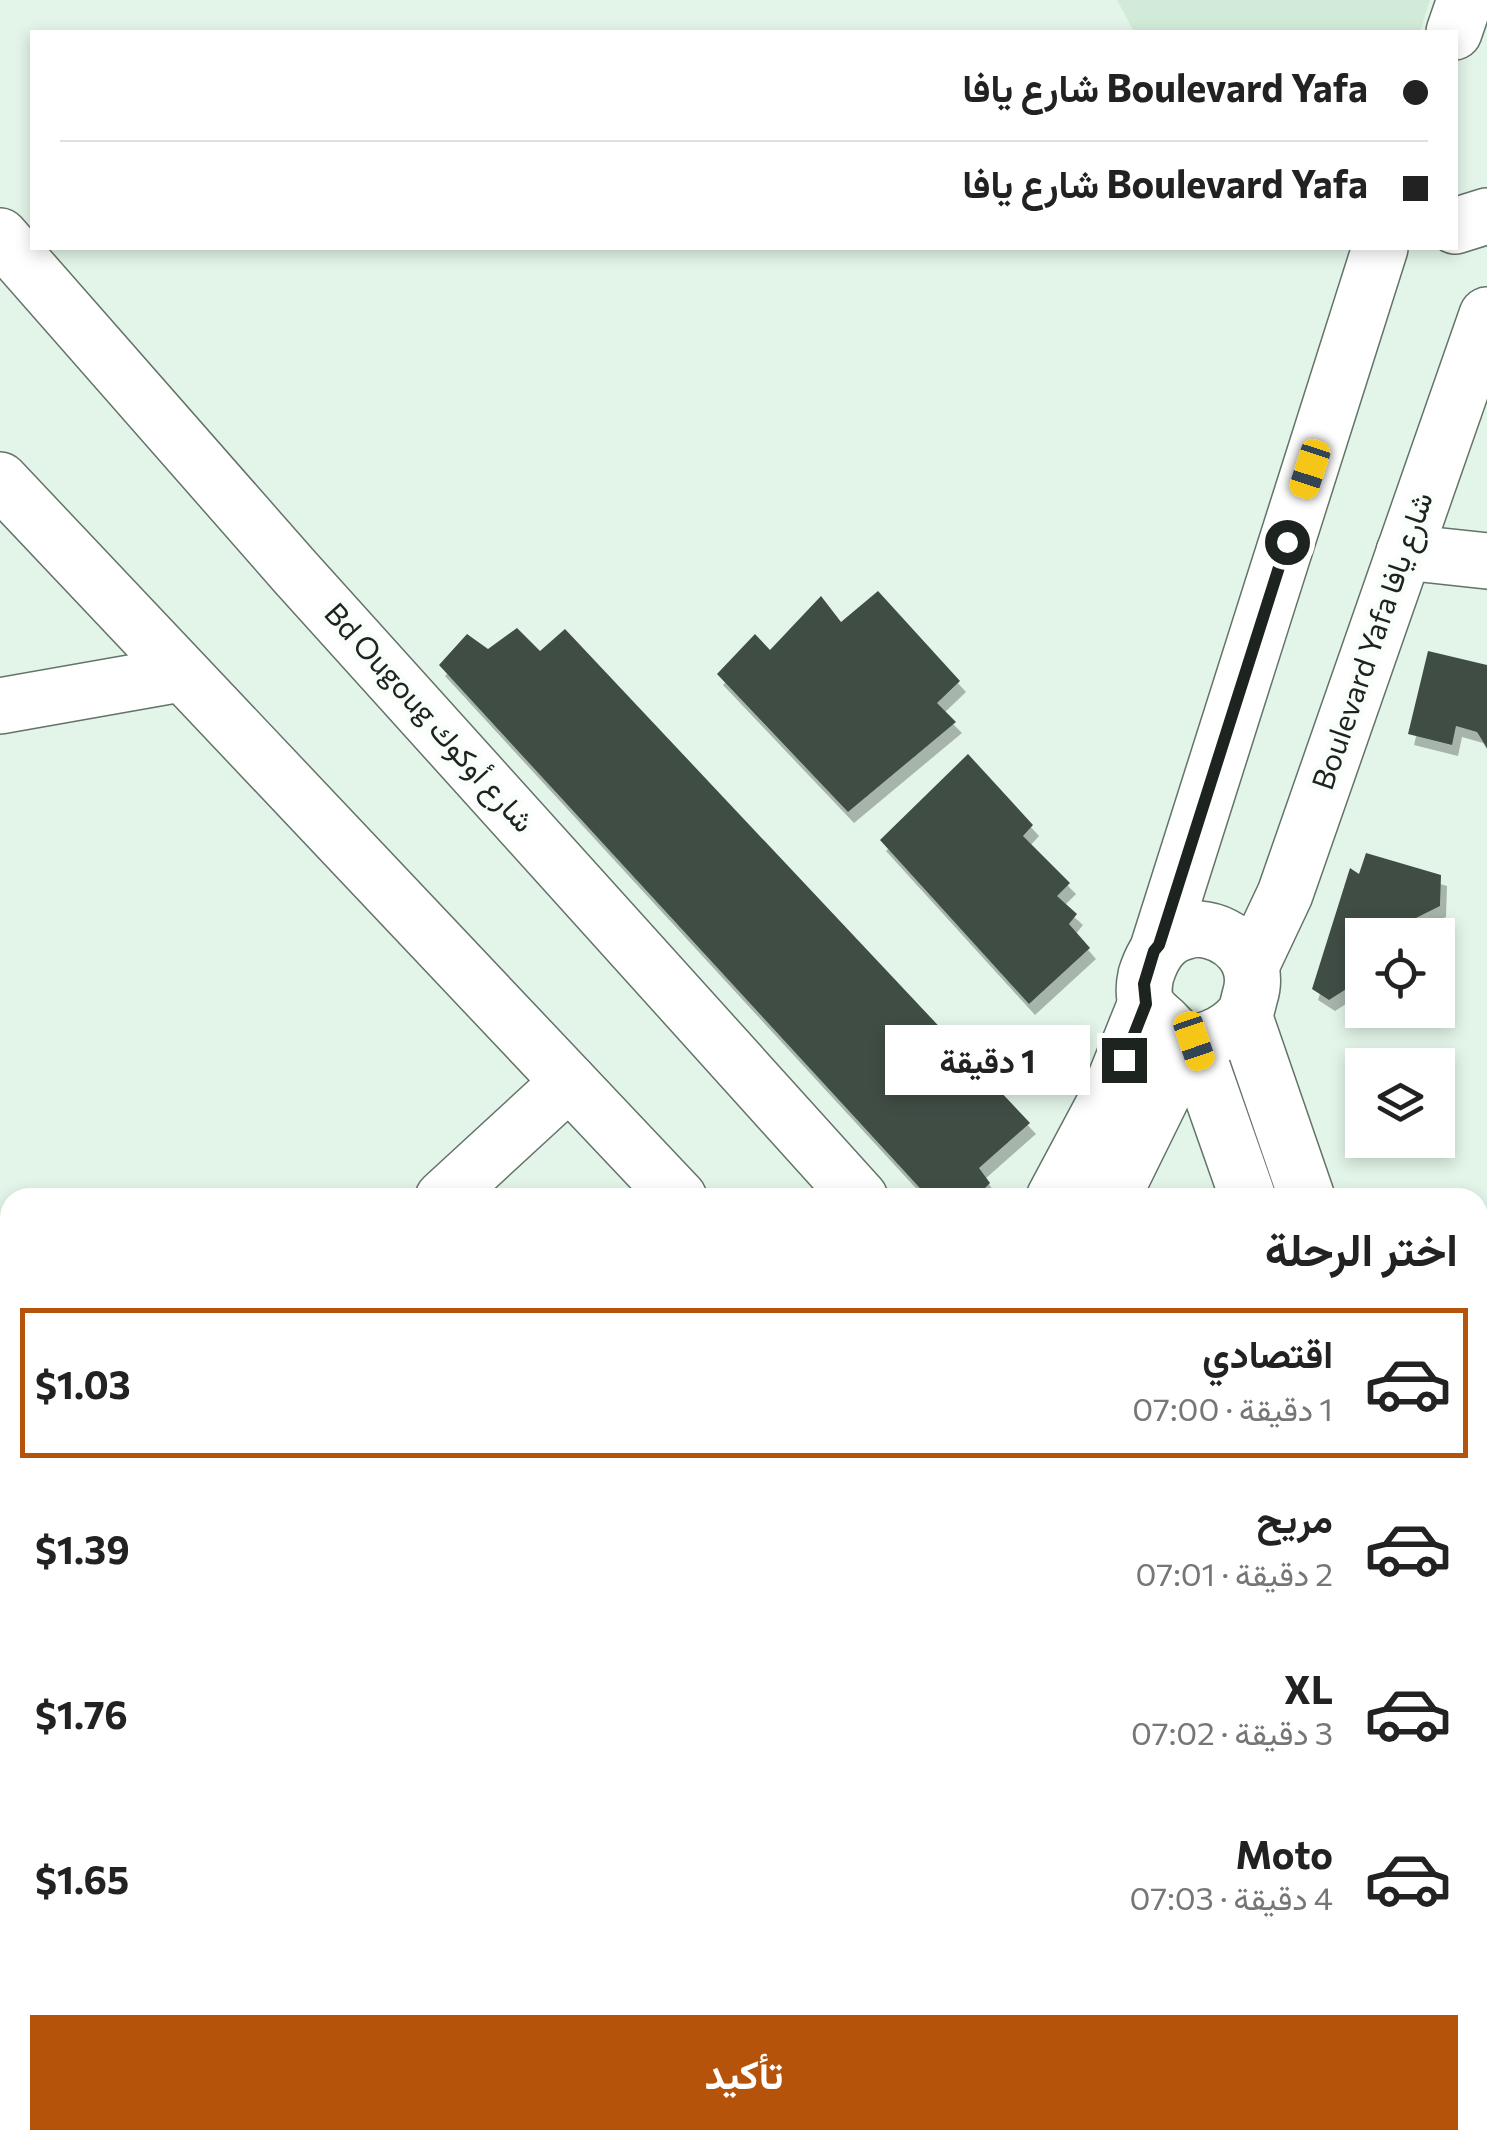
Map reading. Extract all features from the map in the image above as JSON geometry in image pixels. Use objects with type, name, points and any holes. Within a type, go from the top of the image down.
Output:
[{"type":"street","points":[[1455,30],[1465,0]]},
{"type":"street","points":[[1458,225],[1487,216]]},
{"type":"street","name":"Bd Ougoug شارع أوكوك","points":[[0,236],[296,572],[851,1188]]},
{"type":"street","points":[[1159,945],[1381,250]]},
{"type":"street","name":"Boulevard Yafa شارع يافا","points":[[1248,990],[1487,316]]},
{"type":"street","points":[[0,480],[670,1188]]},
{"type":"street","points":[[1404,552],[1487,561]]},
{"type":"street","points":[[0,706],[180,674]]},
{"type":"street","points":[[1244,1188],[1173,1028],[1144,984],[1154,951],[1181,930],[1215,930],[1243,950],[1248,990],[1304,1188]]},
{"type":"street","points":[[1173,1028],[1217,1036],[1248,990]]},
{"type":"street","points":[[1060,1188],[1109,1095],[1173,1028]]},
{"type":"street","points":[[1117,1188],[1170,1082],[1173,1028]]},
{"type":"street","points":[[453,1188],[570,1082]]},
{"type":"shaded area","points":[[1117,0],[1430,0],[1421,30],[1133,30]]},
{"type":"building","points":[[878,591],[960,681],[937,703],[956,722],[848,812],[717,674],[755,634],[770,650],[821,596],[841,622]]},
{"type":"building","points":[[517,628],[540,651],[565,629],[1030,1123],[979,1168],[990,1183],[985,1188],[920,1188],[439,665],[467,634],[488,649]]},
{"type":"building","points":[[1428,651],[1487,665],[1487,748],[1477,732],[1456,726],[1452,745],[1408,734]]},
{"type":"building","points":[[968,754],[1033,825],[1023,836],[1070,883],[1057,896],[1077,914],[1069,924],[1090,948],[1029,1004],[880,840]]},
{"type":"building","points":[[1366,853],[1441,875],[1440,906],[1416,918],[1345,918],[1345,990],[1329,1000],[1312,989],[1350,868],[1359,874]]},
{"type":"route","points":[[1124,1060],[1146,1004],[1144,984],[1154,951],[1287,542]]}]
